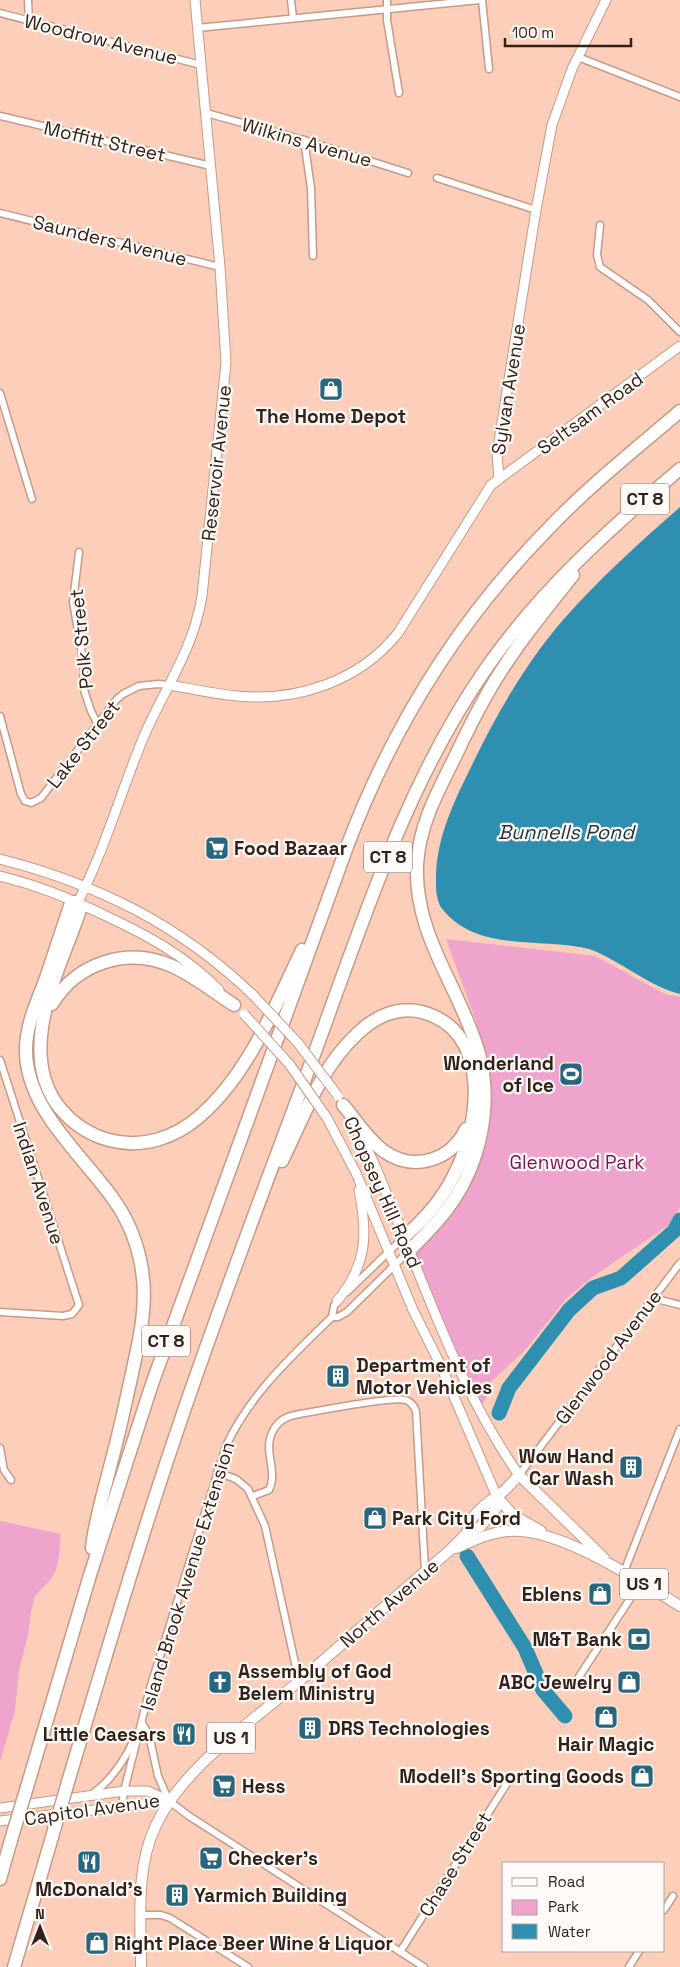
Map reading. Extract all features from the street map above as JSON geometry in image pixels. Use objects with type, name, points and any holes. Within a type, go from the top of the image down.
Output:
[{"type":"highway","name":"CT 8","points":[[0,1879],[90,1575],[158,1366],[296,990],[326,902],[358,817],[382,764],[424,687],[462,630],[511,569],[550,526],[591,487],[680,411]]},
{"type":"highway","name":"CT 8","points":[[14,1967],[152,1505],[248,1231],[394,841],[410,804],[437,748],[486,669],[519,625],[565,573],[610,529],[680,469]]},
{"type":"highway","points":[[410,1250],[448,1208],[465,1179],[477,1150],[484,1103],[483,1075],[476,1045],[429,936],[420,906],[417,866],[425,824],[444,779],[497,678],[533,626],[610,529]]},
{"type":"highway","points":[[90,1575],[96,1520],[141,1333],[144,1288],[138,1252],[125,1218],[110,1194],[44,1110],[33,1088],[28,1072],[26,1046],[30,1022],[70,906],[74,902],[78,902],[80,910],[50,998],[40,1040],[41,1068],[48,1089],[64,1112],[81,1127],[107,1140],[128,1143],[156,1140],[177,1132],[195,1120],[221,1096],[264,1028],[326,902]]},
{"type":"highway","points":[[40,1040],[48,1012],[63,988],[86,970],[105,961],[119,958],[142,958],[170,965],[190,975],[234,1005]]},
{"type":"highway","points":[[248,1231],[324,1077],[347,1044],[357,1033],[374,1020],[395,1011],[409,1010],[432,1016],[447,1024],[459,1036],[470,1058],[474,1076],[474,1102],[467,1140],[455,1174],[439,1201],[404,1237]]},
{"type":"highway","points":[[341,1101],[385,1152],[402,1160],[420,1162],[442,1156],[458,1142],[469,1123],[474,1102]]},
{"type":"main road","name":"Reservoir Avenue","points":[[78,902],[106,841],[143,738],[187,651],[202,596],[226,363],[220,267],[195,0]]},
{"type":"main road","name":"Sylvan Avenue","points":[[170,685],[236,696],[281,696],[322,686],[361,667],[383,650],[398,633],[485,492],[499,478],[497,454],[536,210],[552,125],[564,89],[606,0]]},
{"type":"main road","name":"Seltsam Road","points":[[499,478],[680,346]]},
{"type":"main road","name":"Chopsey Hill Road","points":[[0,859],[47,872],[86,886],[134,909],[173,932],[210,958],[254,995],[298,1043],[341,1101],[371,1156],[465,1384],[500,1448],[519,1475],[607,1562]]},
{"type":"main road","name":"Chopsey Hill Road","points":[[0,876],[43,888],[78,902],[133,928],[172,951],[197,969],[244,1014],[290,1066],[327,1118],[356,1173],[413,1310],[440,1364],[497,1497],[513,1515],[553,1539]]},
{"type":"main road","points":[[337,1301],[356,1273],[364,1245],[364,1219],[356,1173]]},
{"type":"main road","name":"Glenwood Avenue","points":[[448,1552],[467,1533],[471,1520],[484,1504],[497,1497],[519,1475]]},
{"type":"main road","name":"US 1","points":[[448,1552],[474,1540],[506,1531],[532,1532],[607,1562],[680,1606]]},
{"type":"main road","name":"North Avenue","points":[[140,1967],[141,1884],[147,1850],[156,1825],[169,1801],[198,1768],[223,1745],[448,1552]]},
{"type":"main road","name":"Capitol Avenue","points":[[0,1808],[124,1791],[148,1791],[169,1801]]},
{"type":"main road","name":"Capitol Avenue","points":[[0,1821],[169,1801]]},
{"type":"street","points":[[28,0],[30,21]]},
{"type":"street","points":[[291,0],[292,18]]},
{"type":"street","points":[[387,0],[387,20],[399,93]]},
{"type":"street","points":[[198,28],[481,0],[489,69]]},
{"type":"street","name":"Woodrow Avenue","points":[[0,13],[201,65]]},
{"type":"street","points":[[578,57],[680,96]]},
{"type":"street","name":"Wilkins Avenue","points":[[206,112],[304,140],[408,173]]},
{"type":"street","name":"Moffitt Street","points":[[0,116],[211,166]]},
{"type":"street","points":[[304,140],[311,188],[313,256]]},
{"type":"street","points":[[438,178],[536,210]]},
{"type":"street","name":"Saunders Avenue","points":[[0,213],[220,267]]},
{"type":"street","points":[[600,225],[597,255],[600,267],[648,300],[680,332]]},
{"type":"street","points":[[0,393],[32,499]]},
{"type":"street","name":"Polk Street","points":[[79,552],[73,602],[84,665],[83,687],[97,723]]},
{"type":"street","name":"Lake Street","points":[[0,716],[22,798],[28,803],[35,802],[41,798],[117,699],[129,691],[150,684],[170,685]]},
{"type":"street","name":"Indian Avenue","points":[[0,1060],[3,1084],[79,1305],[72,1314],[63,1316],[0,1312]]},
{"type":"street","name":"Island Brook Avenue Extension","points":[[122,1808],[124,1791],[150,1688],[217,1472],[232,1434],[246,1408],[275,1373],[332,1316],[337,1301],[404,1237]]},
{"type":"street","name":"Island Brook Avenue Extension","points":[[332,1316],[348,1312],[410,1250]]},
{"type":"street","name":"Glenwood Avenue","points":[[519,1475],[680,1263]]},
{"type":"street","points":[[653,1298],[680,1306]]},
{"type":"street","points":[[253,1496],[269,1490],[273,1483],[268,1444],[275,1428],[285,1418],[391,1400],[407,1400],[416,1411],[425,1571]]},
{"type":"street","points":[[624,1572],[680,1430]]},
{"type":"street","points":[[0,1448],[4,1470],[11,1480]]},
{"type":"street","points":[[217,1472],[240,1481],[248,1489],[253,1496],[265,1526],[299,1681]]},
{"type":"street","points":[[573,1686],[641,1582]]},
{"type":"street","name":"Island Brook Avenue Extension","points":[[89,1796],[101,1788],[116,1772],[142,1723]]},
{"type":"street","name":"Island Brook Avenue Extension","points":[[142,1723],[148,1735],[158,1776],[169,1801]]},
{"type":"street","name":"Chase Street","points":[[400,1952],[511,1777]]},
{"type":"street","points":[[169,1801],[189,1816],[424,1967]]},
{"type":"street","points":[[665,1908],[672,1896]]},
{"type":"street","points":[[141,1915],[158,1915],[170,1918],[248,1967]]},
{"type":"street","points":[[629,1967],[638,1952]]},
{"type":"green space","name":"Glenwood Park","points":[[446,939],[595,956],[665,994],[680,997],[680,1208],[667,1226],[591,1278],[567,1298],[526,1349],[490,1383],[489,1394],[482,1404],[423,1283],[407,1243],[479,1132],[489,1071],[488,1058],[476,1021]]},
{"type":"green space","points":[[0,1521],[61,1534],[56,1570],[51,1579],[35,1596],[19,1670],[15,1710],[0,1762]]},
{"type":"water","name":"Bunnells Pond","points":[[680,507],[680,994],[655,984],[589,949],[512,941],[474,933],[458,924],[440,906],[437,897],[436,874],[443,832],[453,806],[471,767],[512,690],[536,654],[563,620],[591,590]]},
{"type":"waterway","points":[[499,1413],[509,1388],[569,1310],[593,1288],[621,1278],[674,1231],[680,1220]]},
{"type":"waterway","points":[[467,1556],[525,1648],[543,1690],[565,1716]]},
{"type":"place","name":"The Home Depot","points":[[331,389]]},
{"type":"place","name":"Food Bazaar","points":[[217,848]]},
{"type":"place","name":"Wonderland of Ice","points":[[571,1074]]},
{"type":"place","name":"Department of Motor Vehicles","points":[[338,1376]]},
{"type":"place","name":"Wow Hand Car Wash","points":[[631,1467]]},
{"type":"place","name":"Park City Ford","points":[[375,1518]]},
{"type":"place","name":"Eblens","points":[[600,1594]]},
{"type":"place","name":"M&T Bank","points":[[639,1639]]},
{"type":"place","name":"Assembly of God Belem Ministry","points":[[220,1682]]},
{"type":"place","name":"ABC Jewelry","points":[[629,1682]]},
{"type":"place","name":"Hair Magic","points":[[606,1717]]},
{"type":"place","name":"DRS Technologies","points":[[310,1728]]},
{"type":"place","name":"Little Caesars","points":[[184,1734]]},
{"type":"place","name":"Modell's Sporting Goods","points":[[642,1776]]},
{"type":"place","name":"Hess","points":[[224,1786]]},
{"type":"place","name":"Checker's","points":[[211,1858]]},
{"type":"place","name":"McDonald's","points":[[89,1862]]},
{"type":"place","name":"Yarmich Building","points":[[177,1895]]},
{"type":"place","name":"Right Place Beer Wine & Liquor","points":[[97,1943]]}]
